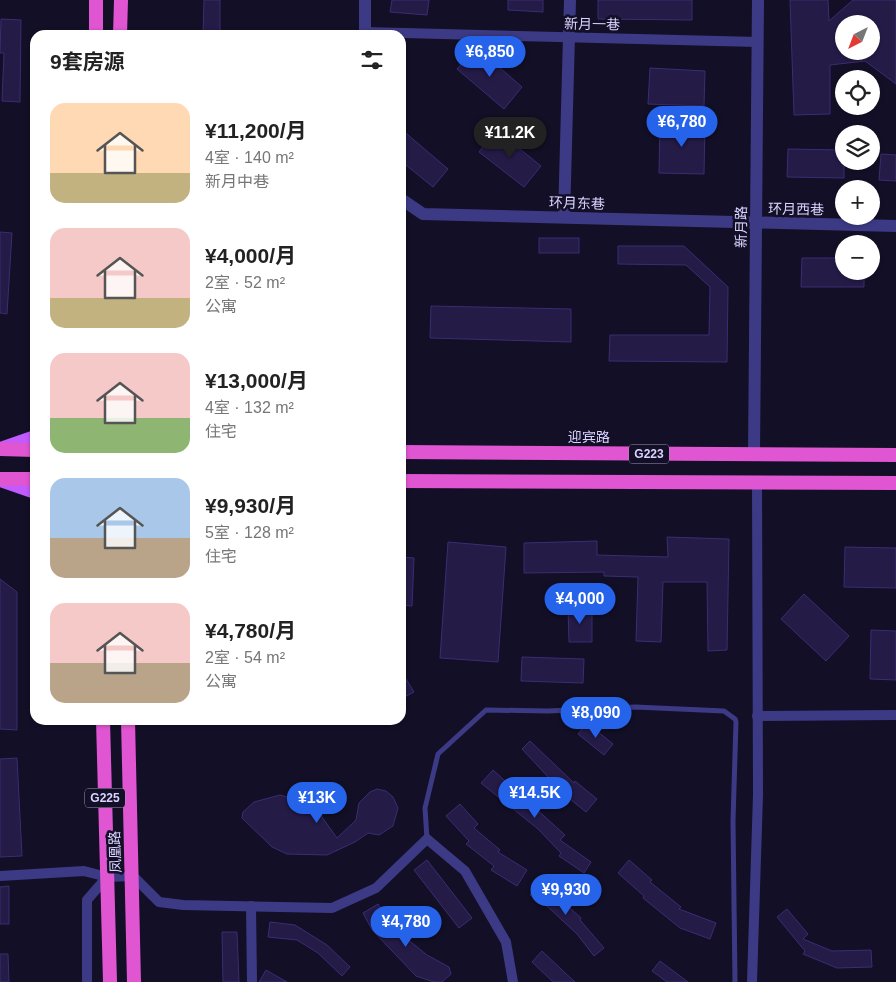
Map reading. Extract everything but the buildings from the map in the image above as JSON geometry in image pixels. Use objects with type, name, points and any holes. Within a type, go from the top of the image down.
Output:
[{"type":"highway","points":[[96,0],[96,30]]},
{"type":"highway","points":[[120,0],[120,30]]},
{"type":"highway","points":[[0,449],[30,450]]},
{"type":"highway","name":"迎宾路","points":[[406,452],[896,455]]},
{"type":"highway","points":[[0,480],[30,479]]},
{"type":"highway","name":"G223","points":[[406,481],[896,483]]},
{"type":"highway","name":"凤凰路","points":[[103,725],[110,982]]},
{"type":"highway","name":"凤凰路","points":[[128,725],[134,982]]},
{"type":"main road","points":[[0,449],[30,438]]},
{"type":"main road","points":[[0,480],[30,491]]},
{"type":"street","points":[[365,0],[365,30]]},
{"type":"street","points":[[564,217],[570,0]]},
{"type":"street","name":"新月路","points":[[754,454],[758,0]]},
{"type":"street","name":"新月一巷","points":[[406,35],[758,42]]},
{"type":"street","name":"环月东巷","points":[[406,203],[424,214],[756,223]]},
{"type":"street","name":"环月西巷","points":[[756,223],[896,226]]},
{"type":"street","points":[[752,982],[757,716],[757,482]]},
{"type":"street","points":[[757,716],[896,715]]},
{"type":"street","points":[[0,876],[84,871],[107,877],[133,876],[159,902],[183,905],[332,908],[376,888],[427,839],[465,871],[506,942],[514,982]]},
{"type":"street","points":[[87,982],[87,900],[107,877]]},
{"type":"street","points":[[251,906],[252,982]]},
{"type":"lane","points":[[427,839],[425,808],[438,754],[486,710],[548,711],[635,707],[724,711],[735,718],[736,722],[733,821],[735,982]]}]
